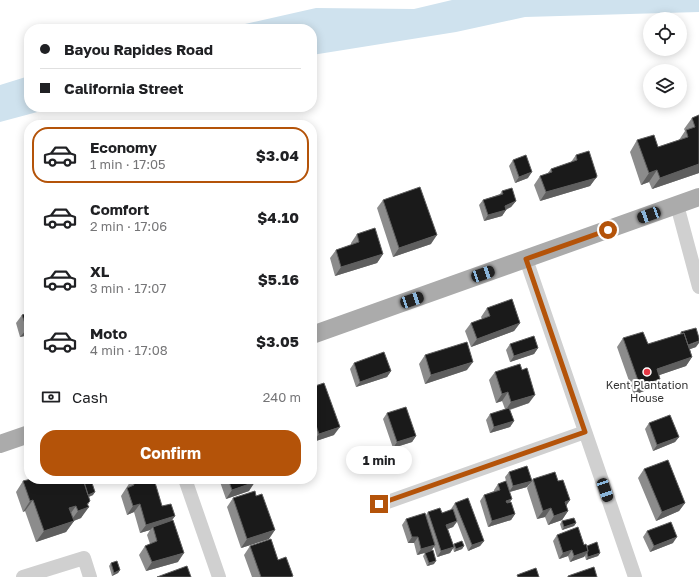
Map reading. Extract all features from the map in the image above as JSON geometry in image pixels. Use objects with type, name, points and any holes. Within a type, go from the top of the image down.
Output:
[{"type":"main road","points":[[317,333],[699,197]]},
{"type":"main road","points":[[0,444],[24,436]]},
{"type":"street","points":[[677,205],[699,288]]},
{"type":"street","points":[[526,259],[635,577]]},
{"type":"street","points":[[379,504],[585,432]]},
{"type":"street","points":[[187,484],[219,577]]},
{"type":"street","points":[[23,577],[84,558],[90,577]]},
{"type":"water","points":[[452,0],[699,0],[699,12],[643,12],[643,14],[525,17],[456,32],[317,54],[317,24],[245,24],[316,8],[414,9]]},
{"type":"water","points":[[24,78],[24,112],[37,112],[0,122],[0,85]]},
{"type":"building","points":[[699,115],[699,164],[660,178],[657,170],[649,173],[637,140],[654,135],[658,147],[688,137],[686,130],[695,127],[692,118]]},
{"type":"building","points":[[589,151],[597,176],[596,178],[546,192],[540,176],[552,172],[551,169],[577,160],[576,155]]},
{"type":"building","points":[[526,155],[532,172],[519,177],[513,160]]},
{"type":"building","points":[[420,187],[437,235],[399,248],[383,200]]},
{"type":"building","points":[[512,188],[516,201],[505,206],[506,210],[488,215],[483,200],[503,194],[502,191]]},
{"type":"building","points":[[375,228],[383,254],[341,267],[336,250],[359,242],[357,234]]},
{"type":"building","points":[[512,299],[520,323],[477,339],[471,323],[490,316],[487,308]]},
{"type":"building","points":[[696,328],[699,341],[688,345],[684,333],[682,334],[681,332]]},
{"type":"building","name":"Kent Plantation House","points":[[643,332],[648,344],[684,333],[692,357],[657,369],[660,379],[640,386],[623,338]]},
{"type":"building","points":[[534,336],[538,348],[514,356],[510,344]]},
{"type":"building","points":[[467,342],[473,362],[431,375],[425,355]]},
{"type":"building","points":[[384,352],[391,371],[360,382],[354,363]]},
{"type":"building","points":[[520,364],[522,370],[527,368],[535,395],[511,402],[508,392],[502,394],[495,372]]},
{"type":"building","points":[[324,383],[340,427],[319,434],[317,428],[317,385]]},
{"type":"building","points":[[406,407],[416,436],[397,442],[387,413]]},
{"type":"building","points":[[509,408],[514,421],[494,427],[490,414]]},
{"type":"building","points":[[670,415],[679,437],[657,445],[649,423]]},
{"type":"building","points":[[668,460],[685,503],[662,512],[644,469]]},
{"type":"building","points":[[527,466],[532,481],[513,486],[509,472]]},
{"type":"building","points":[[555,472],[558,481],[563,480],[570,500],[565,502],[568,511],[554,516],[551,508],[543,511],[533,479]]},
{"type":"building","points":[[506,481],[512,499],[506,501],[507,503],[511,502],[515,514],[492,521],[484,495],[500,490],[498,484]]},
{"type":"building","points":[[24,484],[85,484],[90,501],[87,504],[89,507],[78,511],[76,506],[69,508],[74,521],[44,531],[33,500],[30,501]]},
{"type":"building","points":[[85,484],[92,484],[95,492],[88,495]]},
{"type":"building","points":[[155,484],[162,506],[171,504],[175,516],[146,525],[140,504],[133,506],[127,488],[134,485]]},
{"type":"building","points":[[230,484],[249,484],[232,490]]},
{"type":"building","points":[[255,491],[256,496],[262,494],[275,530],[247,539],[233,498]]},
{"type":"building","points":[[468,498],[484,541],[472,545],[455,503]]},
{"type":"building","points":[[440,508],[442,513],[453,509],[457,521],[446,525],[454,547],[441,551],[428,512]]},
{"type":"building","points":[[425,513],[435,545],[421,549],[418,537],[412,537],[406,519]]},
{"type":"building","points":[[574,518],[576,523],[564,527],[562,521]]},
{"type":"building","points":[[173,520],[184,553],[152,562],[145,546],[157,541],[153,527]]},
{"type":"building","points":[[671,522],[677,537],[654,546],[647,531]]},
{"type":"building","points":[[578,527],[584,545],[586,544],[588,551],[574,556],[572,550],[563,553],[557,535]]},
{"type":"building","points":[[271,539],[278,560],[286,557],[293,576],[261,577],[250,546]]},
{"type":"building","points":[[462,541],[464,546],[456,549],[454,544]]},
{"type":"building","points":[[597,542],[600,553],[588,557],[587,546]]},
{"type":"building","points":[[433,550],[436,561],[429,563],[425,553]]},
{"type":"building","points":[[117,561],[120,570],[114,573],[111,563]]},
{"type":"building","points":[[187,566],[191,577],[157,577]]},
{"type":"building","points":[[594,567],[597,577],[568,577],[568,576]]},
{"type":"building","points":[[536,568],[539,577],[518,577],[517,575]]},
{"type":"place","name":"Kent Plantation House","points":[[647,372]]},
{"type":"route","points":[[379,504],[585,432],[526,259],[608,230]]}]
